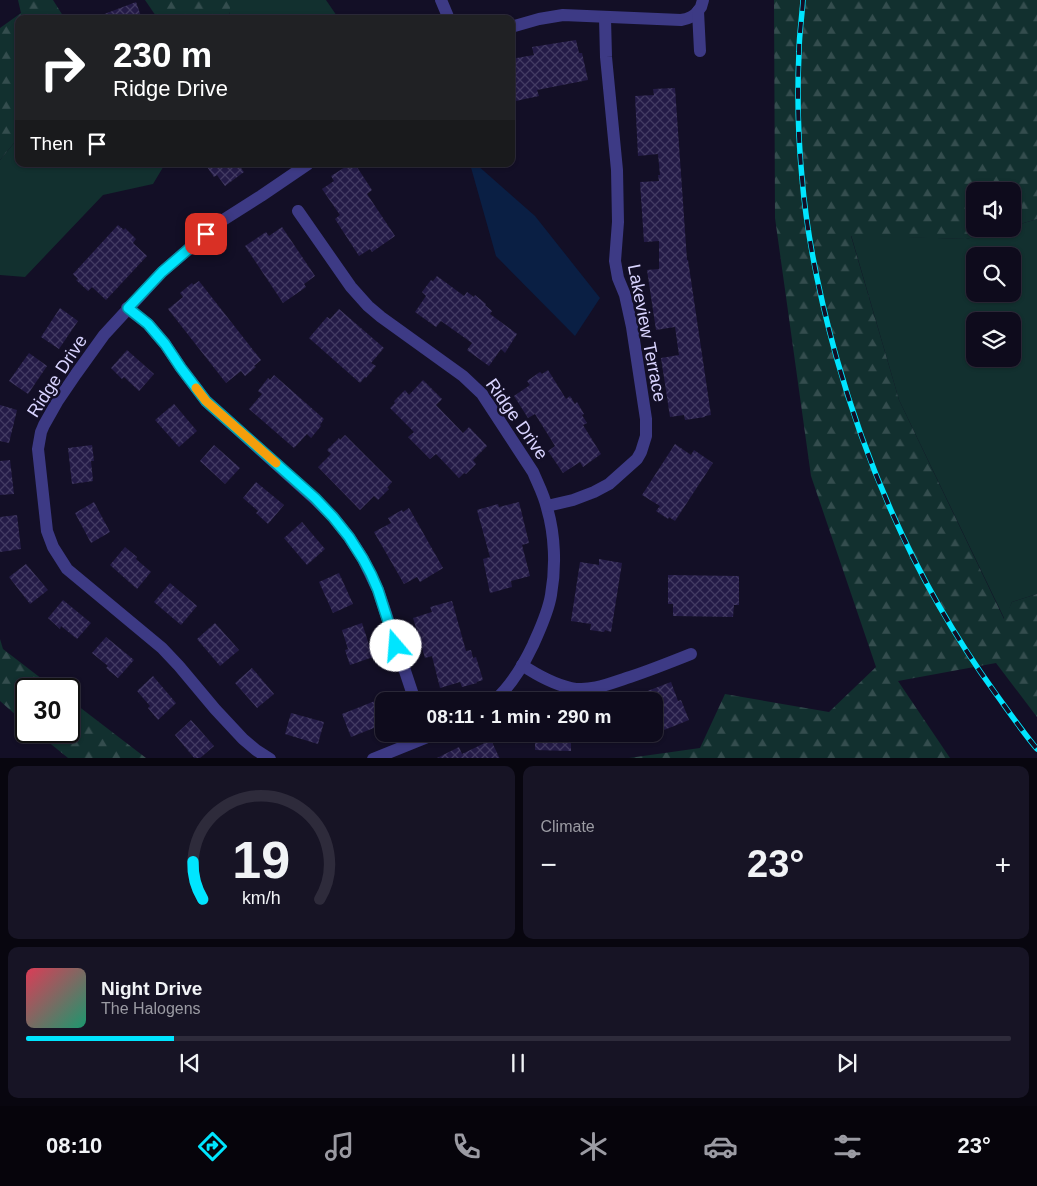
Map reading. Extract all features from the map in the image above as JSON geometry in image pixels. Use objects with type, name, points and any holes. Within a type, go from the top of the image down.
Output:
[{"type":"street","points":[[441,0],[447,15]]},
{"type":"street","points":[[515,26],[563,15],[681,20],[696,14],[701,6]]},
{"type":"street","points":[[700,50],[701,6]]},
{"type":"street","name":"Lakeview Terrace","points":[[547,506],[573,500],[609,484],[637,459],[646,436],[646,418],[632,327],[615,261],[618,222],[617,170],[606,56],[605,18]]},
{"type":"street","name":"Ridge Drive","points":[[270,758],[256,750],[243,739],[162,648],[67,569],[53,547],[47,531],[38,463],[38,449],[41,432],[57,402],[104,335],[128,308],[162,272],[220,222],[304,167]]},
{"type":"street","name":"Ridge Drive","points":[[298,211],[351,287],[368,306],[463,376],[482,394],[533,472],[547,506],[552,526],[554,561],[551,595],[541,628],[522,665],[502,692]]},
{"type":"street","points":[[128,308],[148,324],[165,344],[206,401],[315,498],[349,537],[363,559],[378,590],[412,692]]},
{"type":"street","points":[[522,665],[555,683],[571,688],[588,689],[605,686],[691,654]]},
{"type":"street","points":[[373,758],[412,742]]},
{"type":"green space","points":[[18,0],[53,0],[62,15],[18,15],[21,13]]},
{"type":"green space","points":[[145,0],[230,0],[229,15],[155,15]]},
{"type":"green space","points":[[230,0],[326,0],[336,15],[229,15]]},
{"type":"green space","points":[[774,0],[1037,0],[1037,219],[1021,224],[1021,182],[966,182],[966,237],[974,237],[966,239],[851,236],[899,400],[1004,619],[1012,602],[1037,594],[1037,717],[996,663],[898,681],[950,758],[629,758],[700,748],[725,694],[829,712],[876,667],[811,476],[775,218]]},
{"type":"green space","points":[[15,17],[15,142],[0,160],[0,28]]},
{"type":"green space","points":[[15,142],[15,167],[163,167],[153,184],[103,195],[25,277],[0,275],[0,160]]},
{"type":"green space","points":[[1037,219],[1037,594],[1012,602],[1005,620],[899,400],[851,235],[966,239],[974,237],[1021,237],[1021,224]]},
{"type":"green space","points":[[0,639],[3,649],[41,678],[15,678],[15,714],[0,701]]},
{"type":"green space","points":[[80,707],[146,758],[68,758],[50,743],[80,743]]},
{"type":"water","points":[[471,167],[479,167],[535,216],[600,298],[575,336],[496,256]]},
{"type":"building","points":[[136,2],[141,15],[102,15]]},
{"type":"building","points":[[576,40],[579,53],[582,53],[588,80],[537,90],[539,96],[515,101],[515,58],[534,55],[532,47]]},
{"type":"building","points":[[675,88],[687,260],[711,415],[685,420],[684,415],[670,417],[661,358],[679,355],[675,327],[656,330],[647,270],[659,269],[659,241],[644,242],[640,182],[659,181],[658,175],[660,175],[658,154],[638,156],[635,96],[654,95],[653,89]]},
{"type":"building","points":[[207,167],[240,167],[244,172],[225,186],[217,175],[214,177]]},
{"type":"building","points":[[345,167],[357,167],[372,190],[367,194],[395,236],[372,252],[370,249],[359,256],[335,219],[340,215],[322,189],[334,181],[331,176]]},
{"type":"building","points":[[118,225],[124,230],[125,228],[136,239],[133,243],[147,256],[106,300],[92,287],[88,291],[76,280],[78,279],[73,274]]},
{"type":"building","points":[[282,227],[315,276],[304,284],[306,287],[283,303],[245,246],[266,232],[269,236]]},
{"type":"building","points":[[437,276],[464,296],[467,292],[474,297],[475,295],[492,311],[490,314],[517,334],[505,353],[501,349],[489,366],[467,350],[472,343],[441,321],[436,327],[415,312],[426,296],[422,292],[431,280],[433,281]]},
{"type":"building","points":[[199,281],[261,360],[245,376],[241,371],[226,383],[168,309],[183,297],[180,293],[192,283],[193,285]]},
{"type":"building","points":[[60,308],[78,321],[59,349],[41,337]]},
{"type":"building","points":[[339,309],[384,348],[371,363],[376,366],[360,383],[309,338],[327,317],[330,319]]},
{"type":"building","points":[[127,350],[154,374],[139,391],[124,377],[122,379],[111,368]]},
{"type":"building","points":[[29,353],[47,366],[28,394],[9,381]]},
{"type":"building","points":[[548,370],[566,399],[570,396],[575,404],[577,402],[587,423],[583,425],[601,454],[583,467],[580,462],[563,473],[548,451],[555,446],[535,414],[528,418],[514,396],[530,385],[527,381],[540,372],[542,374]]},
{"type":"building","points":[[274,375],[324,419],[311,438],[307,434],[294,448],[249,409],[262,394],[258,391],[268,378],[270,380]]},
{"type":"building","points":[[423,380],[442,399],[436,405],[463,433],[469,427],[487,446],[473,460],[476,464],[459,478],[436,454],[430,459],[408,437],[414,432],[390,408],[405,390],[409,395]]},
{"type":"building","points":[[174,404],[197,431],[179,447],[155,420]]},
{"type":"building","points":[[0,405],[17,410],[9,443],[0,441]]},
{"type":"building","points":[[345,435],[392,482],[387,488],[389,489],[378,500],[374,496],[360,510],[318,467],[331,454],[327,450],[339,438],[340,440]]},
{"type":"building","points":[[675,444],[691,455],[694,450],[713,463],[675,521],[656,511],[660,506],[642,495]]},
{"type":"building","points":[[92,445],[94,461],[91,461],[93,481],[72,484],[68,448]]},
{"type":"building","points":[[214,445],[240,468],[225,484],[200,461]]},
{"type":"building","points":[[10,460],[14,494],[0,495],[0,461]]},
{"type":"building","points":[[256,482],[284,505],[268,524],[256,513],[258,511],[243,498]]},
{"type":"building","points":[[94,502],[110,532],[91,543],[75,513]]},
{"type":"building","points":[[519,502],[529,543],[522,545],[530,576],[511,581],[512,587],[490,593],[483,559],[490,557],[477,510],[498,504],[499,507]]},
{"type":"building","points":[[409,508],[443,568],[420,582],[417,577],[404,584],[374,532],[391,523],[388,518]]},
{"type":"building","points":[[17,515],[21,549],[0,552],[0,517]]},
{"type":"building","points":[[302,522],[325,549],[307,565],[284,538]]},
{"type":"building","points":[[125,547],[151,572],[137,589],[110,565]]},
{"type":"building","points":[[599,559],[622,563],[611,632],[590,630],[591,624],[571,621],[580,562],[599,565]]},
{"type":"building","points":[[26,564],[48,590],[30,604],[9,577]]},
{"type":"building","points":[[339,573],[353,604],[333,613],[319,582]]},
{"type":"building","points":[[668,575],[739,576],[739,605],[734,605],[733,617],[673,616],[673,604],[668,604]]},
{"type":"building","points":[[170,583],[197,606],[181,625],[154,602]]},
{"type":"building","points":[[63,600],[91,623],[77,639],[61,626],[60,629],[48,618]]},
{"type":"building","points":[[452,601],[466,651],[471,650],[473,658],[476,657],[483,680],[462,687],[460,682],[440,688],[432,656],[425,658],[413,618],[432,612],[430,607]]},
{"type":"building","points":[[215,623],[239,650],[220,666],[197,639]]},
{"type":"building","points":[[362,623],[373,657],[350,665],[345,650],[348,649],[342,630]]},
{"type":"building","points":[[106,637],[134,660],[118,678],[106,668],[108,666],[92,653]]},
{"type":"building","points":[[252,668],[274,694],[257,708],[235,683]]},
{"type":"building","points":[[153,676],[176,703],[158,720],[148,708],[150,706],[137,691]]},
{"type":"building","points":[[671,682],[678,701],[681,700],[689,720],[663,730],[663,692],[645,692]]},
{"type":"building","points":[[375,701],[375,728],[351,737],[342,714]]},
{"type":"building","points":[[291,713],[324,722],[318,744],[285,734]]},
{"type":"building","points":[[191,720],[214,746],[200,758],[194,758],[175,735]]},
{"type":"building","points":[[487,742],[492,742],[500,758],[437,758],[459,747],[462,754]]},
{"type":"building","points":[[535,742],[571,742],[571,751],[535,750]]},
{"type":"railway","points":[[803,0],[799,46],[798,99],[804,200],[825,312],[850,401],[882,489],[921,574],[969,655],[1037,749]]},
{"type":"slow traffic","points":[[196,388],[206,401],[276,463]]},
{"type":"route","points":[[206,234],[162,272],[128,308],[148,324],[165,344],[206,401],[315,498],[349,537],[363,559],[378,590],[396,646]]}]
